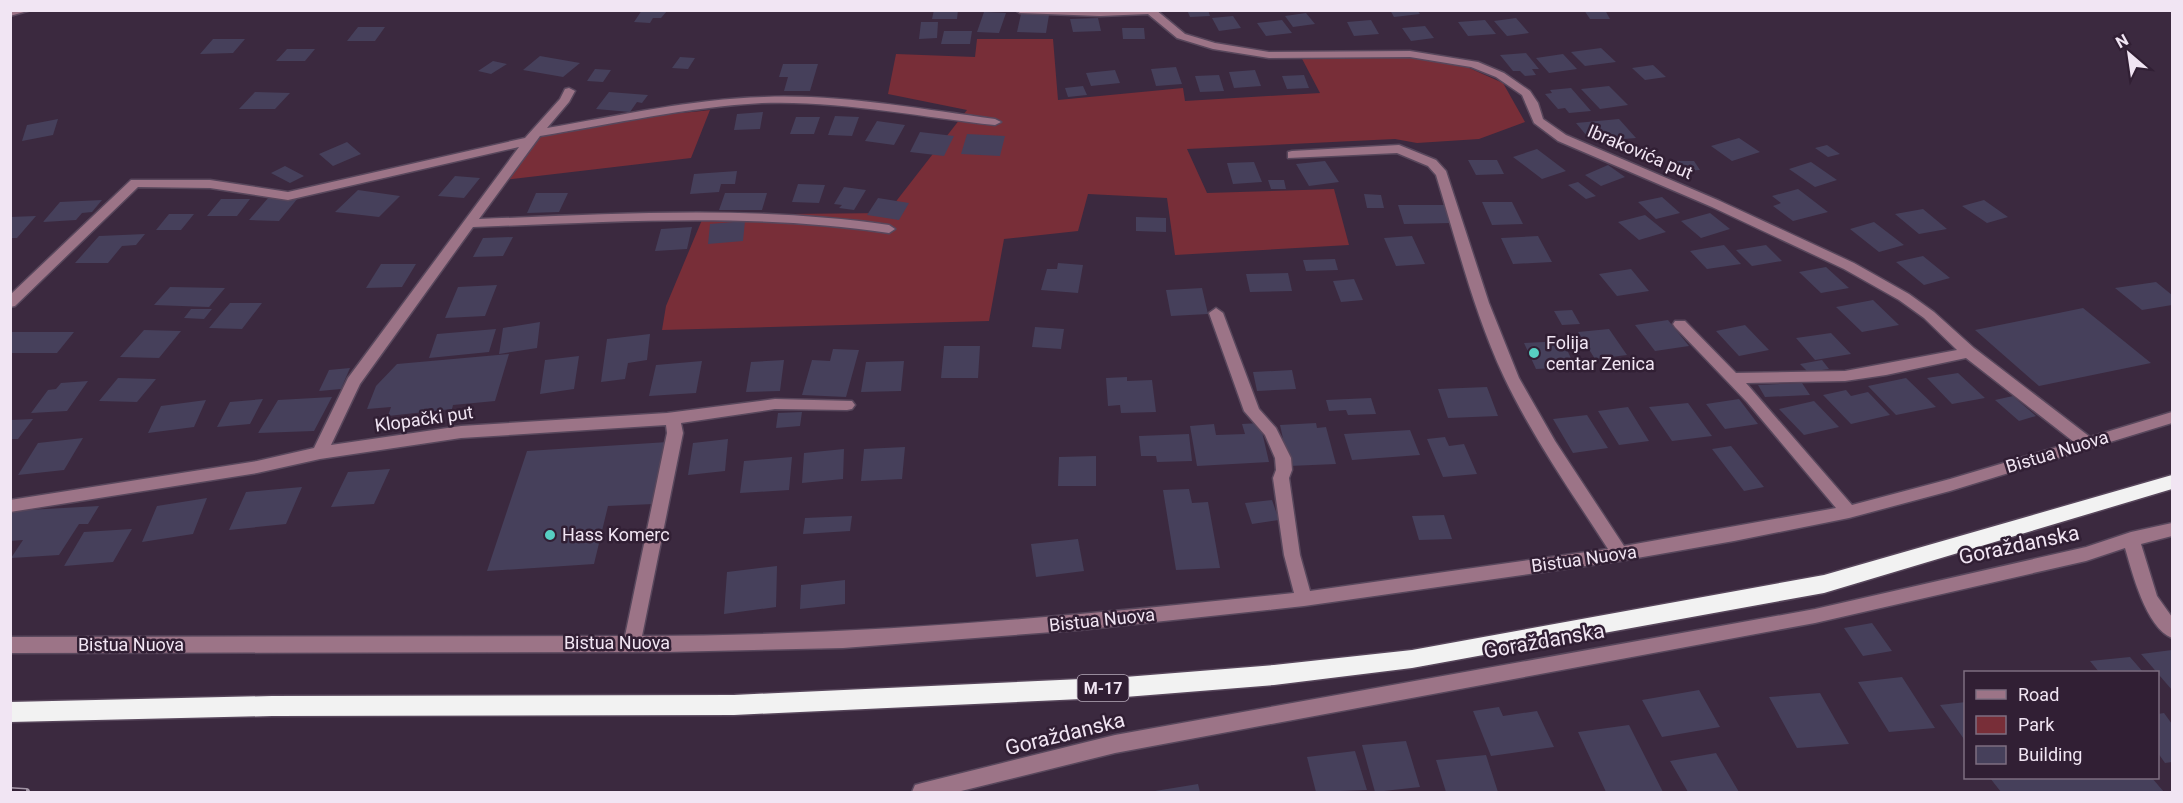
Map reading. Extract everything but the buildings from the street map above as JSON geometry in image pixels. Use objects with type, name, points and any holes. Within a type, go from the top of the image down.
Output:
[{"type":"highway","name":"M-17","points":[[10,712],[272,706],[734,705],[1125,687],[1274,675],[1412,658],[1824,584],[2172,482]]},
{"type":"street","points":[[10,14],[26,10]]},
{"type":"street","name":"Ibrakovića put","points":[[1020,10],[1100,13],[1149,11],[1189,40],[1223,48],[1269,55],[1410,54],[1456,60],[1487,69],[1516,84],[1526,93],[1538,121],[1562,138],[1716,204],[1849,266],[1904,297],[1929,315],[1969,352],[2087,443]]},
{"type":"street","points":[[320,453],[353,382],[468,223],[533,137],[565,100],[569,91]]},
{"type":"street","points":[[10,303],[135,183],[210,184],[288,196],[533,137],[697,107],[763,100],[839,103],[995,122]]},
{"type":"street","points":[[1292,155],[1399,149],[1432,163],[1442,174],[1481,299],[1512,377],[1550,446],[1620,554]]},
{"type":"street","points":[[468,223],[704,213],[790,217],[889,229]]},
{"type":"street","points":[[1216,314],[1252,411],[1271,432],[1283,458],[1284,470],[1281,478],[1292,555],[1304,599]]},
{"type":"street","points":[[1680,324],[1734,378],[1849,512]]},
{"type":"street","points":[[1734,378],[1845,376],[1886,370],[1969,352]]},
{"type":"street","name":"Klopački put","points":[[10,506],[257,467],[320,453],[461,432],[673,418],[776,404],[847,405]]},
{"type":"street","points":[[632,644],[675,433],[673,418]]},
{"type":"street","name":"Bistua Nuova","points":[[10,645],[632,644],[843,640],[1079,623],[1304,599],[1620,554],[1849,512],[1950,485],[2172,418]]},
{"type":"street","name":"Goraždanska","points":[[922,792],[1115,744],[1815,616],[2086,554],[2172,530]]},
{"type":"street","points":[[2130,540],[2149,599],[2172,630]]},
{"type":"green space","points":[[977,39],[1053,39],[1058,100],[1183,88],[1185,101],[1320,93],[1299,53],[1407,55],[1458,63],[1503,83],[1525,122],[1479,139],[1417,143],[1395,139],[1187,149],[1207,193],[1334,189],[1349,245],[1175,255],[1167,198],[1088,194],[1078,231],[1004,239],[989,321],[662,330],[666,306],[704,215],[887,213],[967,110],[888,94],[896,54],[975,57]]},
{"type":"green space","points":[[710,110],[691,158],[504,180],[528,145],[562,130],[614,120]]},
{"type":"railway","points":[[10,791],[26,792]]},
{"type":"place","name":"Folija centar Zenica","points":[[1534,353]]},
{"type":"place","name":"Hass Komerc","points":[[550,535]]}]
